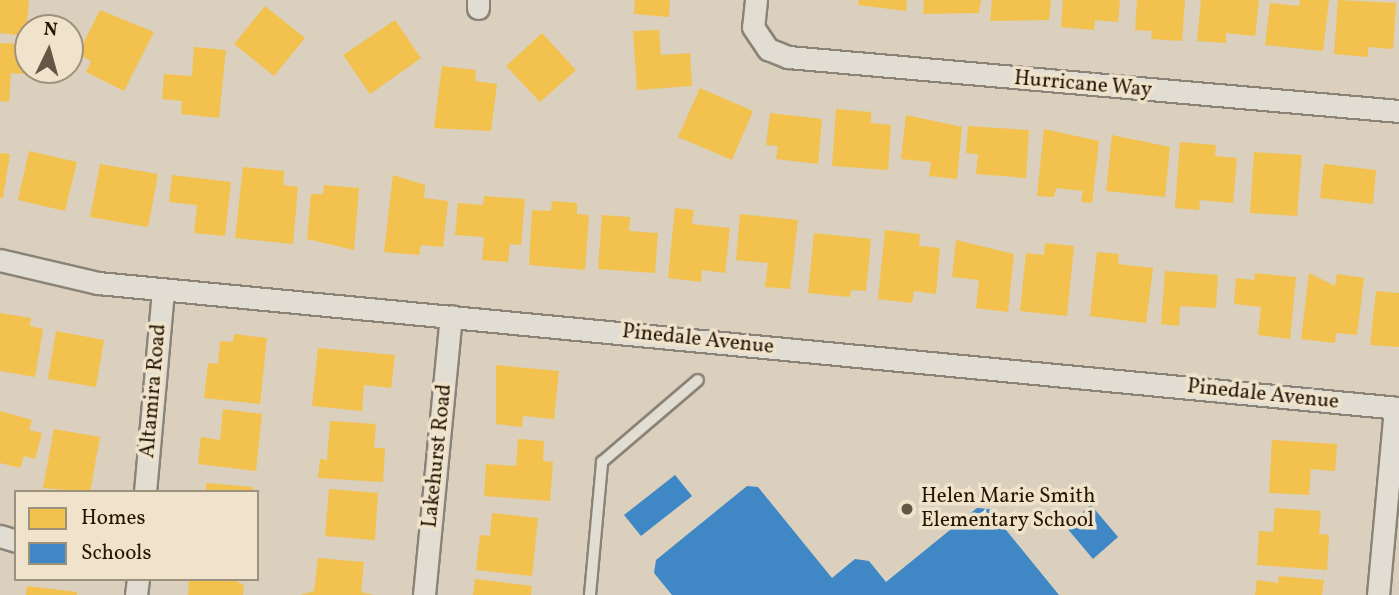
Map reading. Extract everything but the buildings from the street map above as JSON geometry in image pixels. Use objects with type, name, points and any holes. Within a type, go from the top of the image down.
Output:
[{"type":"street","name":"Hurricane Way","points":[[756,0],[753,27],[768,49],[788,57],[1399,111]]},
{"type":"street","name":"Pinedale Avenue","points":[[0,260],[98,283],[163,290],[1397,408]]},
{"type":"street","name":"Altamira Road","points":[[145,490],[163,290]]},
{"type":"street","name":"Lakehurst Road","points":[[424,595],[452,316]]},
{"type":"street","points":[[1378,595],[1397,408]]},
{"type":"lane","points":[[590,595],[602,462],[698,380]]},
{"type":"place","name":"Helen Marie Smith Elementary School","points":[[907,509]]}]
